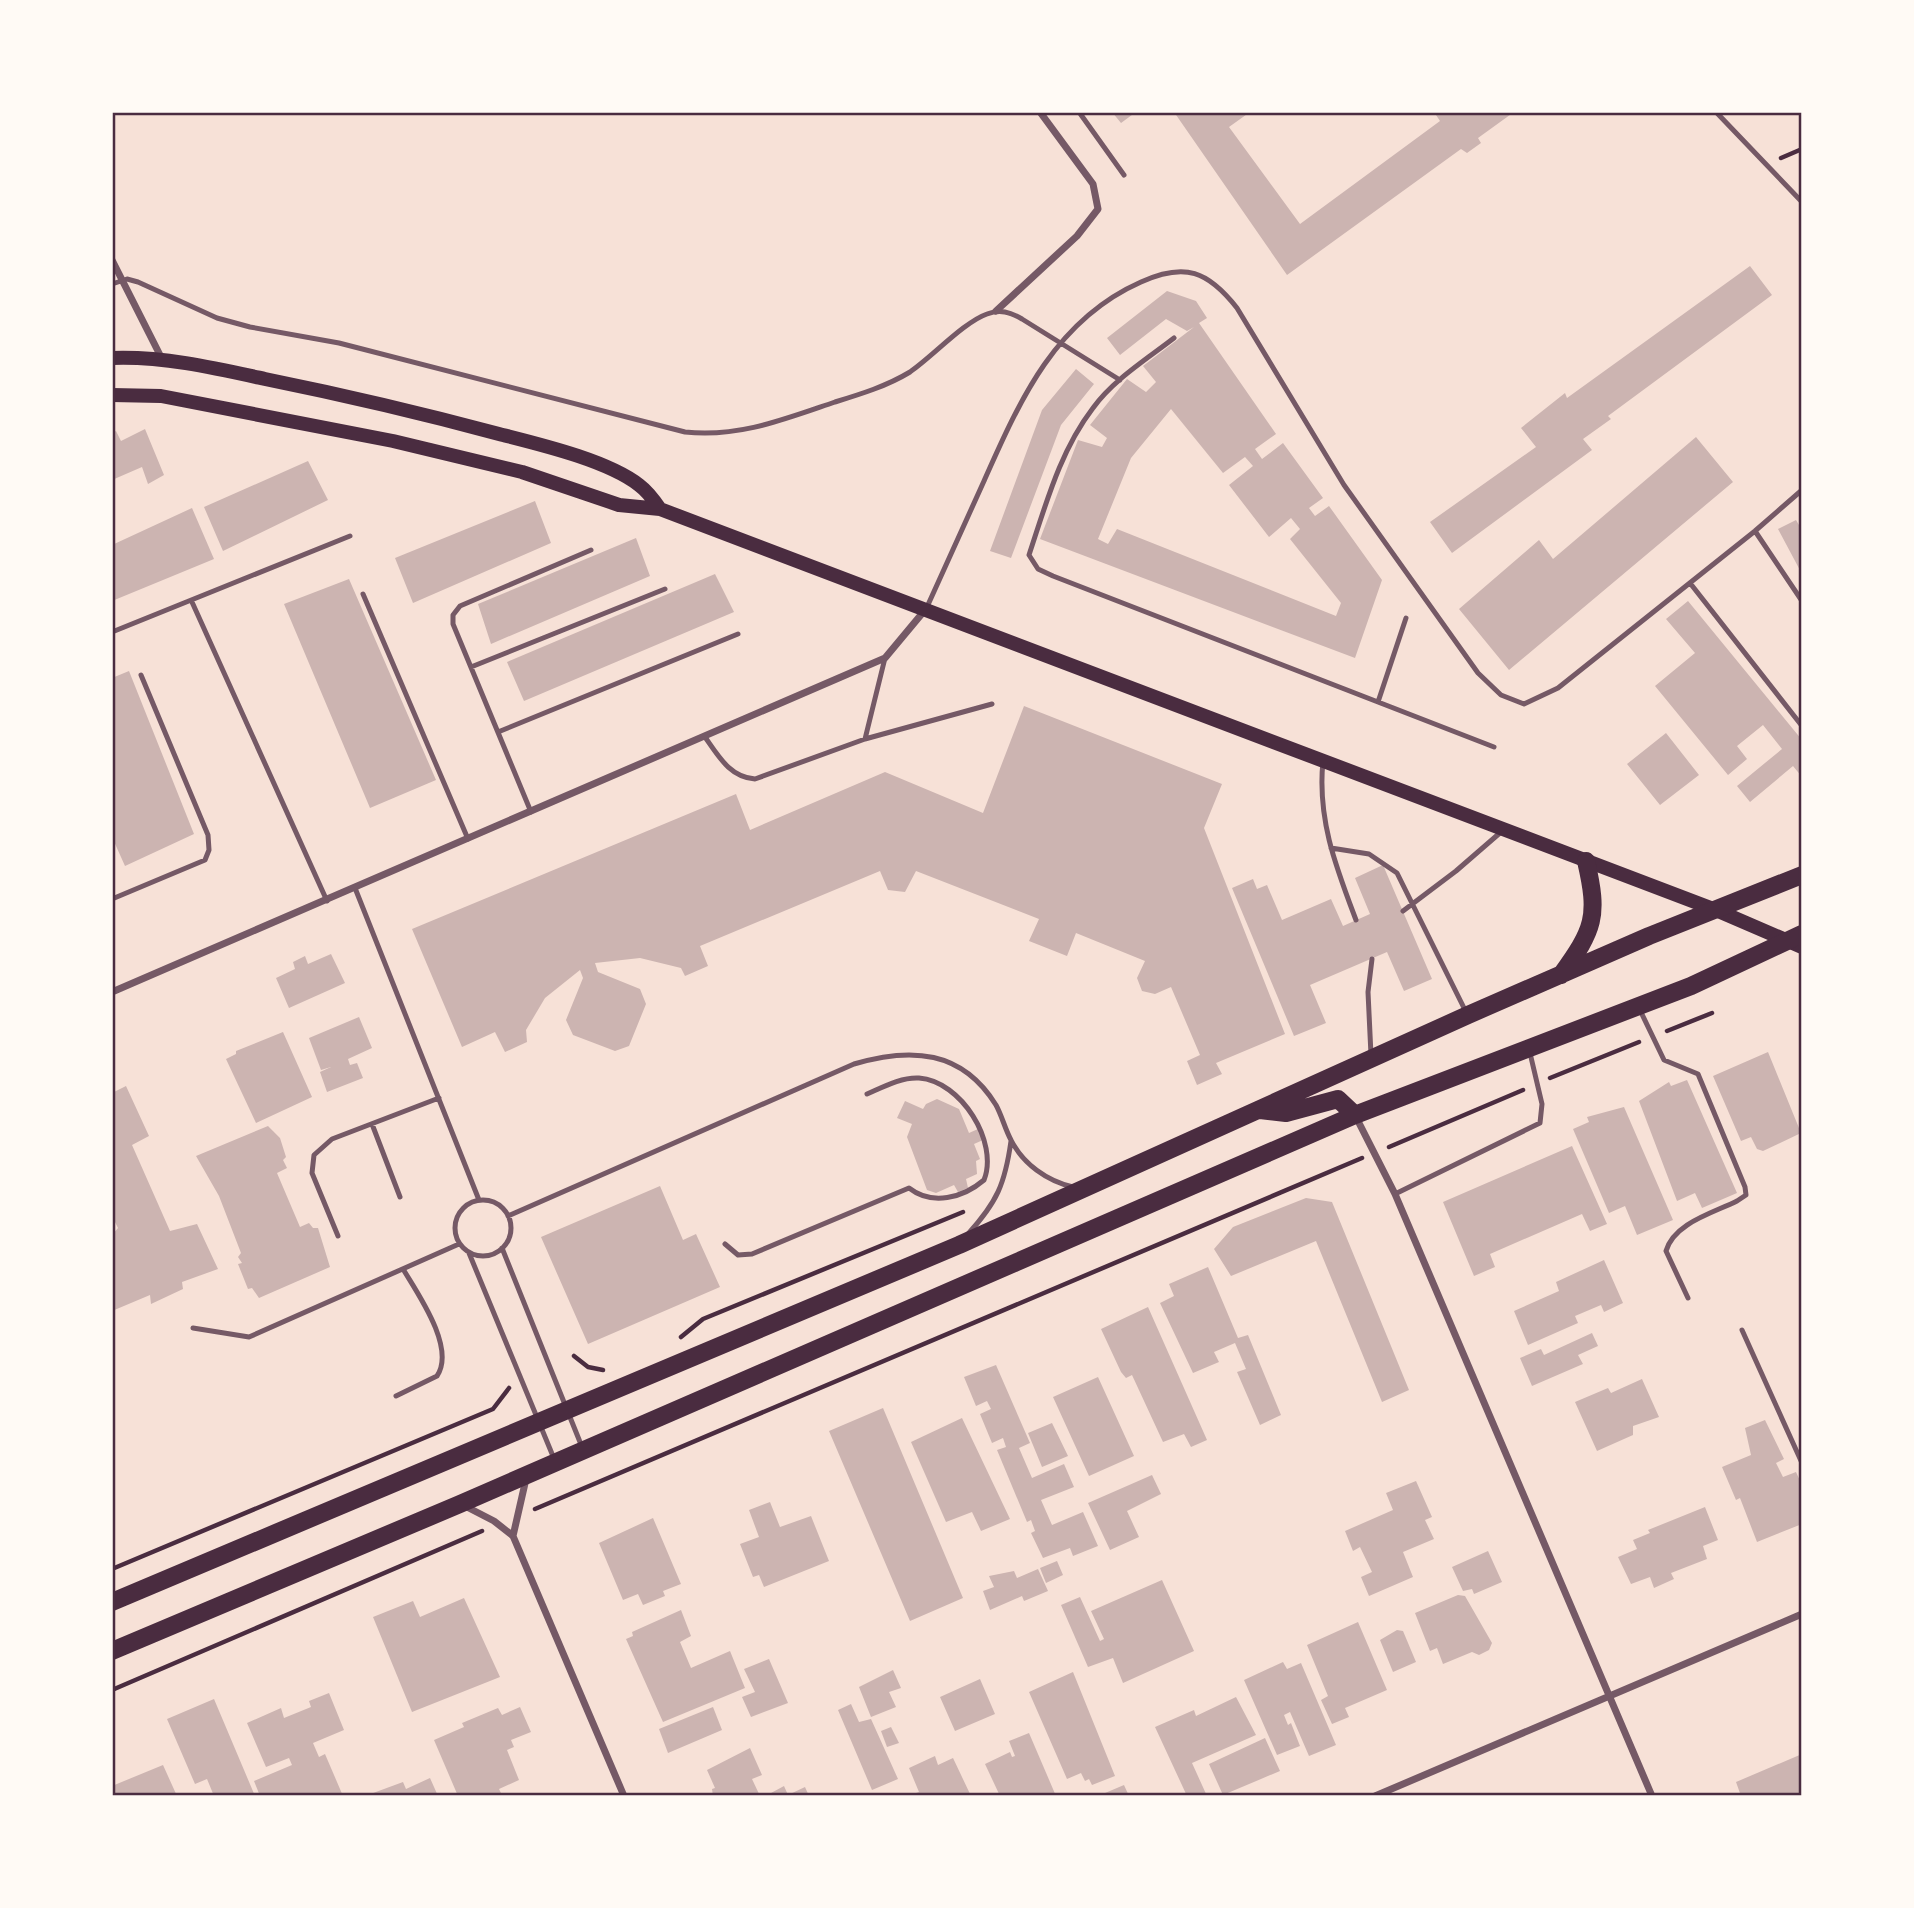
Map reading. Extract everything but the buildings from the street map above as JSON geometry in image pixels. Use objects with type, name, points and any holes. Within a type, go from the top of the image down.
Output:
[{"type":"main road","points":[[112,358],[163,360],[398,406],[520,439],[626,477],[639,485],[660,509]]},
{"type":"main road","points":[[112,395],[161,396],[393,441],[522,472],[619,505],[660,509],[1716,910],[1802,947]]},
{"type":"main road","points":[[1561,975],[1587,940],[1592,921],[1593,891],[1586,861]]},
{"type":"main road","points":[[112,1602],[538,1420],[959,1245],[1468,1015],[1802,874]]},
{"type":"main road","points":[[112,1651],[460,1504],[583,1448],[1355,1115],[1528,1046],[1690,986],[1802,934]]},
{"type":"main road","points":[[1260,1110],[1286,1112],[1338,1099],[1355,1115]]},
{"type":"street","points":[[996,311],[1077,236],[1098,209],[1093,184],[1040,112]]},
{"type":"street","points":[[112,260],[163,360]]},
{"type":"street","points":[[112,992],[885,658],[925,610]]},
{"type":"street","points":[[1355,1115],[1395,1194],[1652,1796]]},
{"type":"street","points":[[513,1536],[528,1474]]},
{"type":"street","points":[[460,1504],[499,1525],[513,1536],[624,1796]]},
{"type":"street","points":[[1375,1796],[1802,1614]]},
{"type":"lane","points":[[1079,112],[1124,175]]},
{"type":"lane","points":[[1716,112],[1802,202]]},
{"type":"lane","points":[[925,610],[1021,399],[1060,343],[1120,291],[1161,273],[1180,270],[1197,273],[1225,292],[1372,527],[1478,673],[1512,702],[1534,702],[1558,688],[1755,531],[1802,489]]},
{"type":"lane","points":[[112,284],[124,280],[138,282],[217,317],[250,327],[340,343],[685,432],[710,435],[739,432],[780,421],[883,386],[930,358],[983,315],[996,311],[1009,312],[1120,380]]},
{"type":"lane","points":[[1174,338],[1120,380],[1094,406],[1072,440],[1029,555],[1032,561],[1053,576],[1494,747]]},
{"type":"lane","points":[[1755,531],[1802,601]]},
{"type":"lane","points":[[112,632],[192,602],[350,536]]},
{"type":"lane","points":[[531,813],[453,624],[453,615],[460,606],[591,550]]},
{"type":"lane","points":[[1690,583],[1802,726]]},
{"type":"lane","points":[[471,667],[665,589]]},
{"type":"lane","points":[[363,594],[468,839]]},
{"type":"lane","points":[[192,602],[327,901]]},
{"type":"lane","points":[[1378,702],[1406,618]]},
{"type":"lane","points":[[498,732],[738,634]]},
{"type":"lane","points":[[865,739],[885,658]]},
{"type":"lane","points":[[112,899],[205,860],[209,850],[208,835],[141,675]]},
{"type":"lane","points":[[705,737],[730,770],[741,778],[755,779],[865,739],[992,704]]},
{"type":"lane","points":[[1323,761],[1320,793],[1331,848],[1356,920]]},
{"type":"lane","points":[[1403,911],[1503,830]]},
{"type":"lane","points":[[1331,848],[1369,854],[1388,864],[1405,883],[1468,1015]]},
{"type":"lane","points":[[355,888],[479,1200]]},
{"type":"lane","points":[[1371,1058],[1368,992],[1372,959]]},
{"type":"lane","points":[[1638,1005],[1664,1060],[1698,1074],[1745,1187],[1746,1195],[1737,1202],[1678,1230],[1670,1239],[1666,1251],[1688,1298]]},
{"type":"lane","points":[[1395,1194],[1535,1129],[1543,1115],[1528,1046]]},
{"type":"lane","points":[[508,1216],[855,1063],[887,1054],[930,1055],[970,1075],[997,1107],[1011,1141],[1043,1176],[1081,1188]]},
{"type":"lane","points":[[724,1244],[738,1255],[752,1254],[909,1188],[929,1200],[944,1199],[984,1180],[989,1152],[977,1122],[955,1097],[929,1080],[902,1080],[867,1094]]},
{"type":"lane","points":[[338,1236],[312,1172],[314,1155],[332,1139],[439,1098]]},
{"type":"lane","points":[[372,1124],[400,1197]]},
{"type":"lane","points":[[959,1245],[998,1196],[1007,1168],[1011,1141]]},
{"type":"lane","points":[[469,1253],[490,1255],[502,1248],[511,1233],[508,1216],[499,1205],[479,1200],[466,1205],[457,1216],[455,1230],[459,1244],[469,1253],[555,1461]]},
{"type":"lane","points":[[193,1328],[249,1337],[459,1244]]},
{"type":"lane","points":[[502,1248],[583,1448]]},
{"type":"lane","points":[[396,1396],[437,1376],[444,1361],[443,1350],[429,1314],[403,1269]]},
{"type":"lane","points":[[1742,1330],[1802,1463]]},
{"type":"path","points":[[1782,158],[1802,149]]},
{"type":"path","points":[[516,1517],[1537,1084],[1712,1013]]},
{"type":"path","points":[[677,1340],[703,1319],[965,1211]]},
{"type":"path","points":[[574,1356],[588,1367],[612,1370]]},
{"type":"path","points":[[112,1569],[493,1409],[510,1386]]},
{"type":"path","points":[[112,1690],[321,1598],[499,1525]]}]
